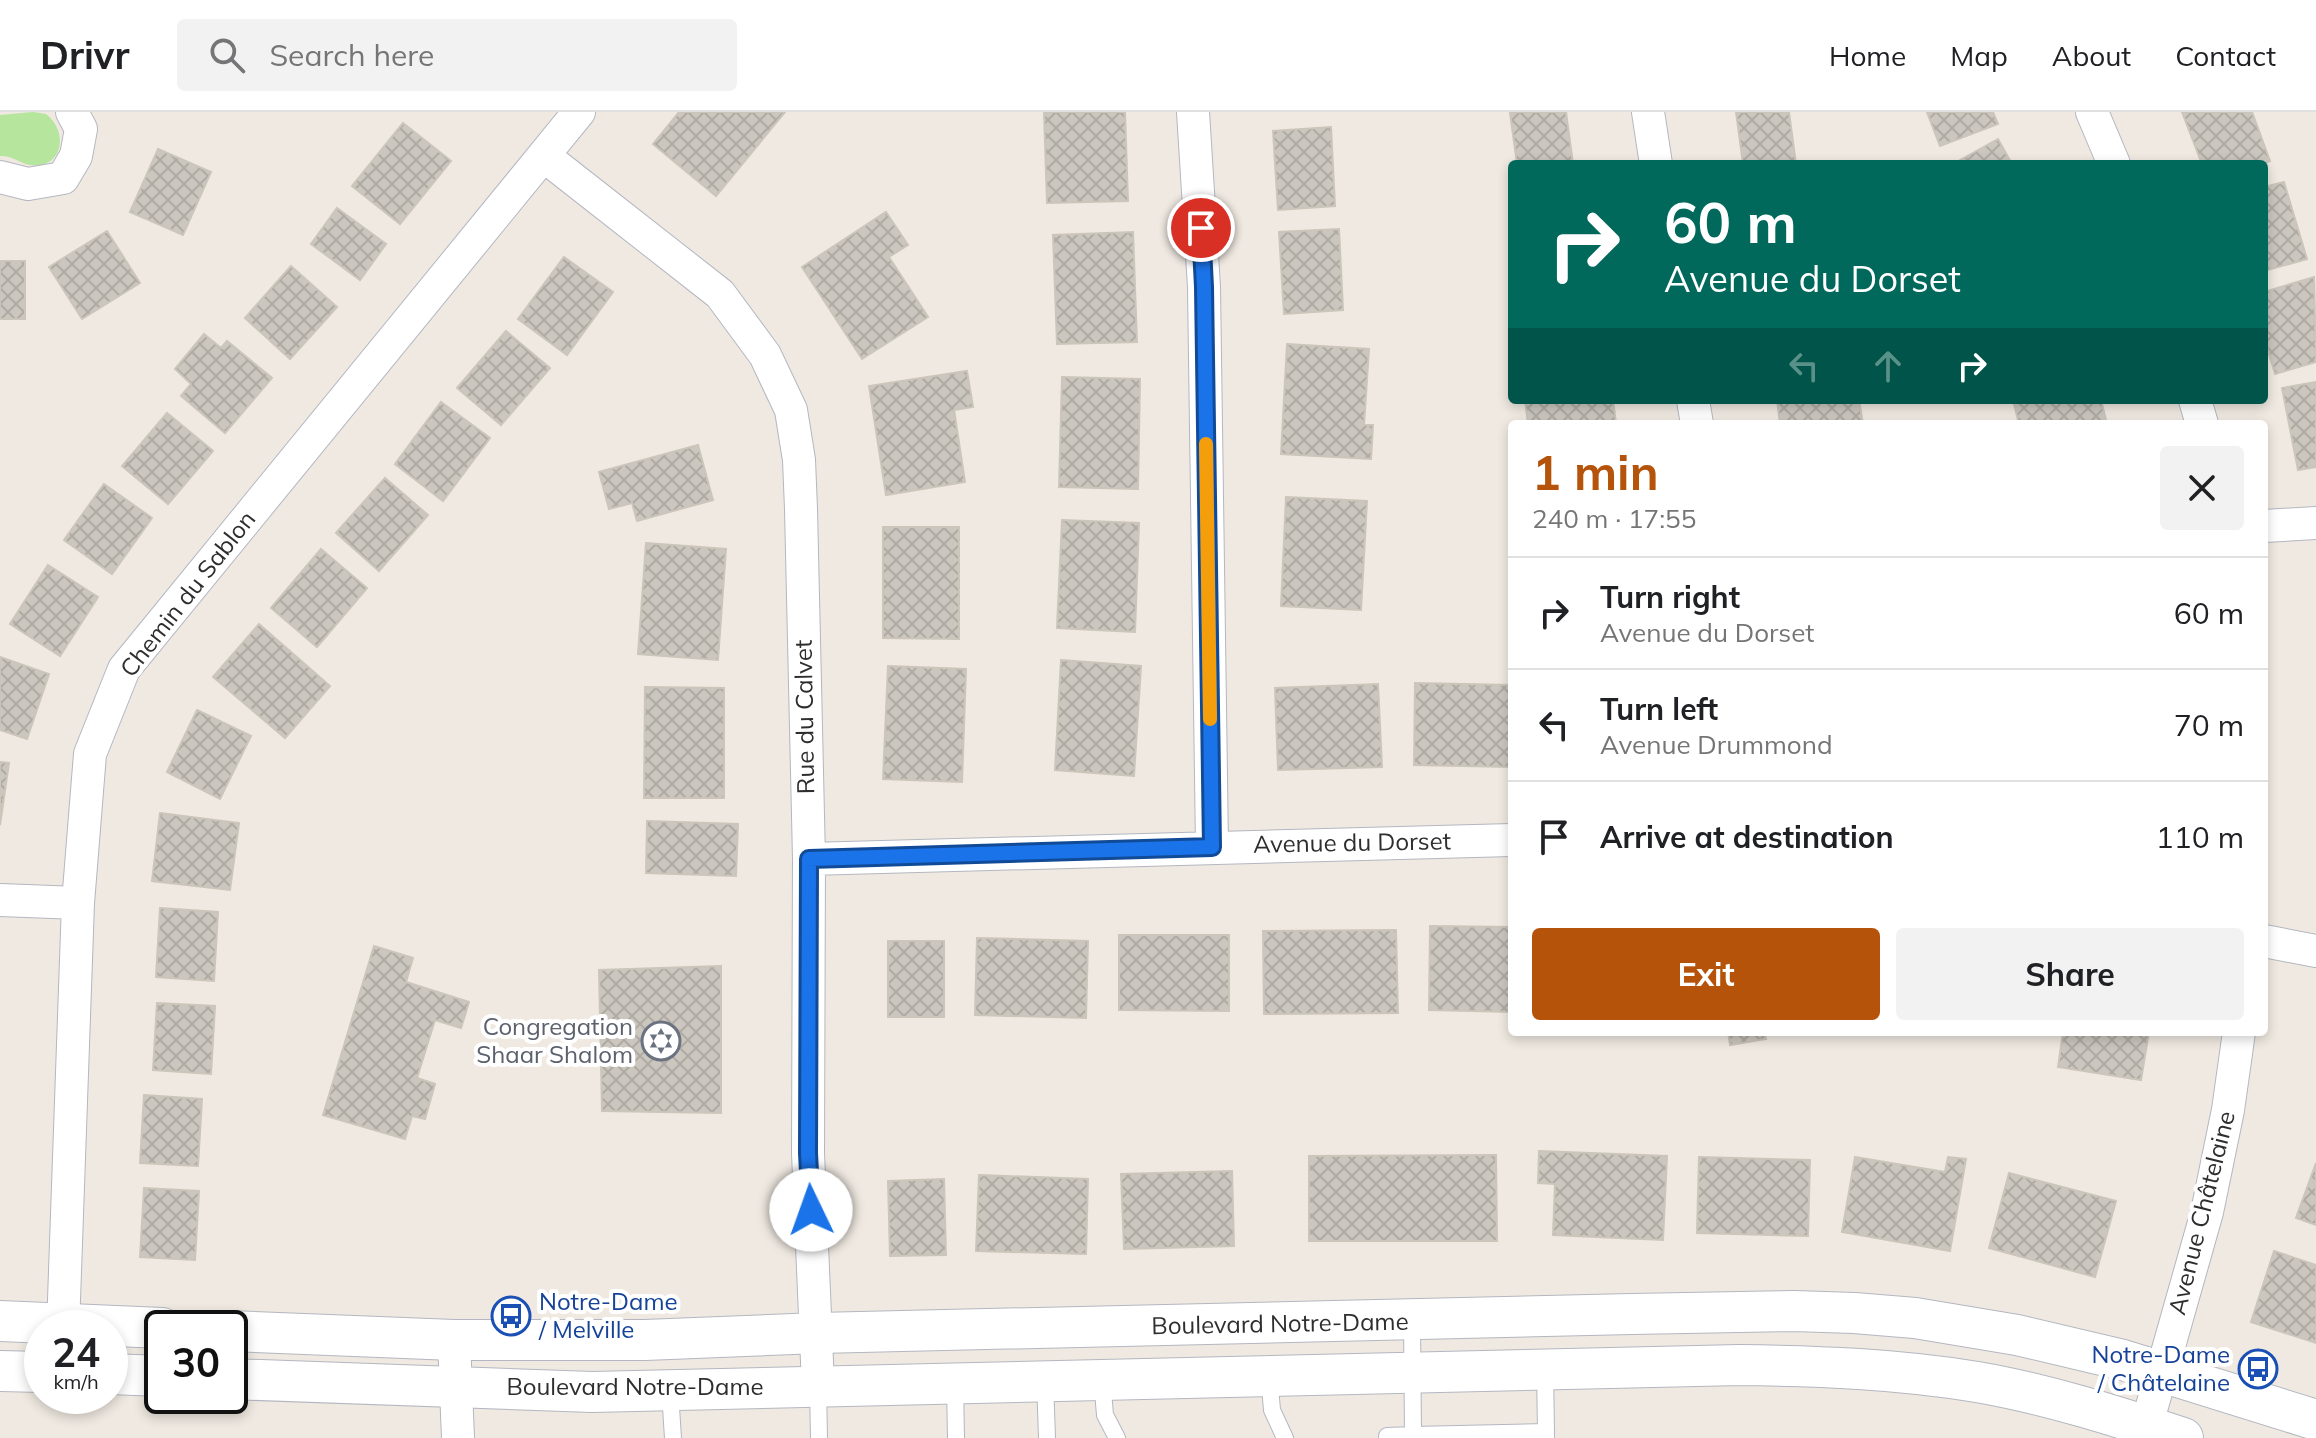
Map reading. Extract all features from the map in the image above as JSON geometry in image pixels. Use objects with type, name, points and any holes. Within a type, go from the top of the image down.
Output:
[{"type":"street","points":[[0,177],[28,184],[63,178],[76,156],[81,129],[72,112]]},
{"type":"street","name":"Chemin du Sablon","points":[[64,1310],[78,903],[90,754],[124,669],[579,112]]},
{"type":"street","points":[[1193,112],[1204,287],[1212,847]]},
{"type":"street","points":[[1648,112],[1655,160]]},
{"type":"street","points":[[2092,112],[2112,160]]},
{"type":"street","name":"Rue du Calvet","points":[[544,156],[720,294],[765,355],[791,410],[799,460],[801,509],[809,859],[808,1153],[818,1385]]},
{"type":"street","points":[[2268,526],[2316,523]]},
{"type":"street","name":"Avenue du Dorset","points":[[809,859],[1508,840]]},
{"type":"street","points":[[0,900],[78,903]]},
{"type":"street","points":[[2268,942],[2316,951]]},
{"type":"street","name":"Avenue Châtelaine","points":[[2158,1434],[2162,1371],[2207,1212],[2228,1110],[2238,1036]]},
{"type":"street","name":"Boulevard Notre-Dame","points":[[248,1332],[454,1340],[645,1340],[818,1333],[1794,1311],[1854,1313],[1915,1318],[2017,1335],[2162,1371],[2316,1420]]},
{"type":"street","points":[[0,1321],[24,1323]]},
{"type":"street","points":[[454,1340],[458,1438]]},
{"type":"street","name":"Boulevard Notre-Dame","points":[[248,1380],[592,1392],[1740,1365],[1868,1368],[1981,1383],[2083,1407],[2158,1434]]},
{"type":"street","points":[[0,1371],[24,1372]]},
{"type":"lane","points":[[1412,1321],[1413,1435]]},
{"type":"lane","points":[[1387,1438],[1413,1435],[1546,1435],[1545,1369]]},
{"type":"lane","points":[[1269,1375],[1272,1410],[1285,1438]]},
{"type":"lane","points":[[1102,1379],[1105,1415],[1117,1438]]},
{"type":"lane","points":[[1045,1380],[1047,1438]]},
{"type":"lane","points":[[955,1382],[956,1438]]},
{"type":"lane","points":[[818,1385],[819,1438]]},
{"type":"lane","points":[[670,1389],[673,1438]]},
{"type":"green space","points":[[46,114],[54,122],[60,140],[55,156],[41,165],[30,165],[0,156],[0,115]]},
{"type":"building","points":[[679,112],[785,112],[716,196],[653,144]]},
{"type":"building","points":[[1044,112],[1125,112],[1128,201],[1047,203]]},
{"type":"building","points":[[1566,112],[1572,160],[1516,160],[1510,113]]},
{"type":"building","points":[[1736,112],[1789,112],[1795,160],[1742,160]]},
{"type":"building","points":[[1927,112],[1993,112],[1998,124],[1940,146]]},
{"type":"building","points":[[2182,112],[2252,112],[2270,161],[2200,160]]},
{"type":"building","points":[[403,123],[451,161],[400,224],[352,186]]},
{"type":"building","points":[[1331,127],[1335,206],[1278,210],[1273,131]]},
{"type":"building","points":[[1998,139],[2010,160],[1960,160]]},
{"type":"building","points":[[158,149],[211,172],[183,235],[130,212]]},
{"type":"building","points":[[2284,182],[2307,259],[2268,270],[2268,186]]},
{"type":"building","points":[[337,208],[386,244],[360,280],[311,244]]},
{"type":"building","points":[[886,212],[908,245],[889,257],[928,317],[862,359],[802,267]]},
{"type":"building","points":[[1339,229],[1343,310],[1284,314],[1279,232]]},
{"type":"building","points":[[107,231],[140,283],[82,319],[49,267]]},
{"type":"building","points":[[1133,232],[1137,342],[1057,344],[1053,235]]},
{"type":"building","points":[[564,257],[613,292],[567,355],[518,319]]},
{"type":"building","points":[[0,261],[25,261],[25,319],[0,319]]},
{"type":"building","points":[[291,266],[337,307],[290,359],[245,318]]},
{"type":"building","points":[[2314,277],[2316,362],[2275,374],[2268,350],[2268,291]]},
{"type":"building","points":[[506,331],[550,368],[501,425],[457,388]]},
{"type":"building","points":[[204,334],[221,348],[227,341],[272,378],[225,433],[181,396],[191,384],[175,369]]},
{"type":"building","points":[[1287,344],[1369,349],[1364,425],[1373,425],[1371,459],[1281,454]]},
{"type":"building","points":[[967,371],[973,407],[954,410],[965,482],[886,495],[869,386]]},
{"type":"building","points":[[1062,377],[1140,379],[1138,489],[1059,487]]},
{"type":"building","points":[[2316,382],[2316,467],[2298,470],[2282,388]]},
{"type":"building","points":[[441,402],[490,438],[443,501],[395,464]]},
{"type":"building","points":[[1526,404],[1614,404],[1616,420],[1528,420]]},
{"type":"building","points":[[1778,404],[1860,404],[1862,420],[1780,420]]},
{"type":"building","points":[[2014,404],[2102,404],[2106,420],[2018,420]]},
{"type":"building","points":[[167,413],[213,451],[168,504],[122,466]]},
{"type":"building","points":[[698,445],[713,500],[637,521],[632,503],[609,509],[599,472]]},
{"type":"building","points":[[385,478],[428,515],[379,571],[336,533]]},
{"type":"building","points":[[104,484],[152,518],[112,574],[64,540]]},
{"type":"building","points":[[1286,497],[1367,501],[1361,610],[1281,606]]},
{"type":"building","points":[[1062,520],[1139,523],[1135,632],[1057,628]]},
{"type":"building","points":[[883,527],[959,527],[959,639],[883,638]]},
{"type":"building","points":[[646,543],[726,549],[718,660],[638,654]]},
{"type":"building","points":[[321,549],[367,588],[317,647],[271,608]]},
{"type":"building","points":[[48,565],[98,597],[60,656],[10,624]]},
{"type":"building","points":[[259,624],[330,686],[285,738],[213,677]]},
{"type":"building","points":[[0,657],[49,674],[27,739],[0,730]]},
{"type":"building","points":[[1061,660],[1141,666],[1134,776],[1055,770]]},
{"type":"building","points":[[888,666],[966,669],[962,782],[883,779]]},
{"type":"building","points":[[1415,683],[1508,685],[1508,767],[1414,765]]},
{"type":"building","points":[[1378,684],[1382,767],[1278,770],[1275,688]]},
{"type":"building","points":[[645,687],[724,688],[724,798],[644,798]]},
{"type":"building","points":[[197,710],[251,736],[220,799],[167,772]]},
{"type":"building","points":[[0,762],[9,763],[0,825]]},
{"type":"building","points":[[160,813],[239,823],[230,890],[152,881]]},
{"type":"building","points":[[647,821],[738,824],[736,876],[646,873]]},
{"type":"building","points":[[160,908],[218,912],[214,981],[156,977]]},
{"type":"building","points":[[1430,926],[1508,927],[1508,1012],[1429,1010]]},
{"type":"building","points":[[1396,930],[1398,1013],[1264,1014],[1263,931]]},
{"type":"building","points":[[1119,935],[1229,935],[1229,1011],[1119,1010]]},
{"type":"building","points":[[977,938],[1088,941],[1086,1018],[975,1015]]},
{"type":"building","points":[[888,941],[944,941],[944,1017],[888,1017]]},
{"type":"building","points":[[374,946],[413,958],[406,982],[469,1002],[461,1028],[435,1020],[417,1078],[435,1084],[425,1119],[412,1116],[405,1139],[323,1115]]},
{"type":"building","name":"Congregation Shaar Shalom","points":[[721,966],[721,1113],[602,1111],[599,970]]},
{"type":"building","points":[[157,1003],[215,1006],[211,1074],[153,1070]]},
{"type":"building","points":[[1729,1036],[1765,1036],[1766,1039],[1730,1045]]},
{"type":"building","points":[[2062,1036],[2148,1036],[2141,1080],[2058,1067]]},
{"type":"building","points":[[144,1095],[202,1099],[198,1166],[140,1163]]},
{"type":"building","points":[[1539,1151],[1667,1156],[1663,1240],[1553,1235],[1555,1184],[1538,1183]]},
{"type":"building","points":[[1496,1155],[1497,1241],[1309,1241],[1309,1156]]},
{"type":"building","points":[[1699,1157],[1810,1160],[1808,1236],[1697,1233]]},
{"type":"building","points":[[1855,1157],[1945,1172],[1948,1157],[1966,1159],[1950,1251],[1842,1232]]},
{"type":"building","points":[[2316,1163],[2316,1225],[2296,1218]]},
{"type":"building","points":[[1232,1171],[1234,1246],[1124,1249],[1121,1174]]},
{"type":"building","points":[[2009,1173],[2116,1201],[2095,1277],[1989,1248]]},
{"type":"building","points":[[979,1175],[1088,1179],[1086,1254],[976,1251]]},
{"type":"building","points":[[944,1179],[946,1255],[890,1256],[888,1181]]},
{"type":"building","points":[[144,1188],[199,1191],[195,1260],[140,1257]]},
{"type":"building","points":[[2274,1251],[2316,1265],[2316,1343],[2251,1322]]},
{"type":"slow traffic","points":[[1206,444],[1210,719]]},
{"type":"place","name":"Congregation Shaar Shalom","points":[[661,1041]]},
{"type":"place","name":"Notre-Dame / Melville","points":[[511,1316]]},
{"type":"place","name":"Notre-Dame / Châtelaine","points":[[2258,1369]]},
{"type":"route","points":[[811,1210],[808,1153],[809,859],[1212,847],[1201,228]]}]
